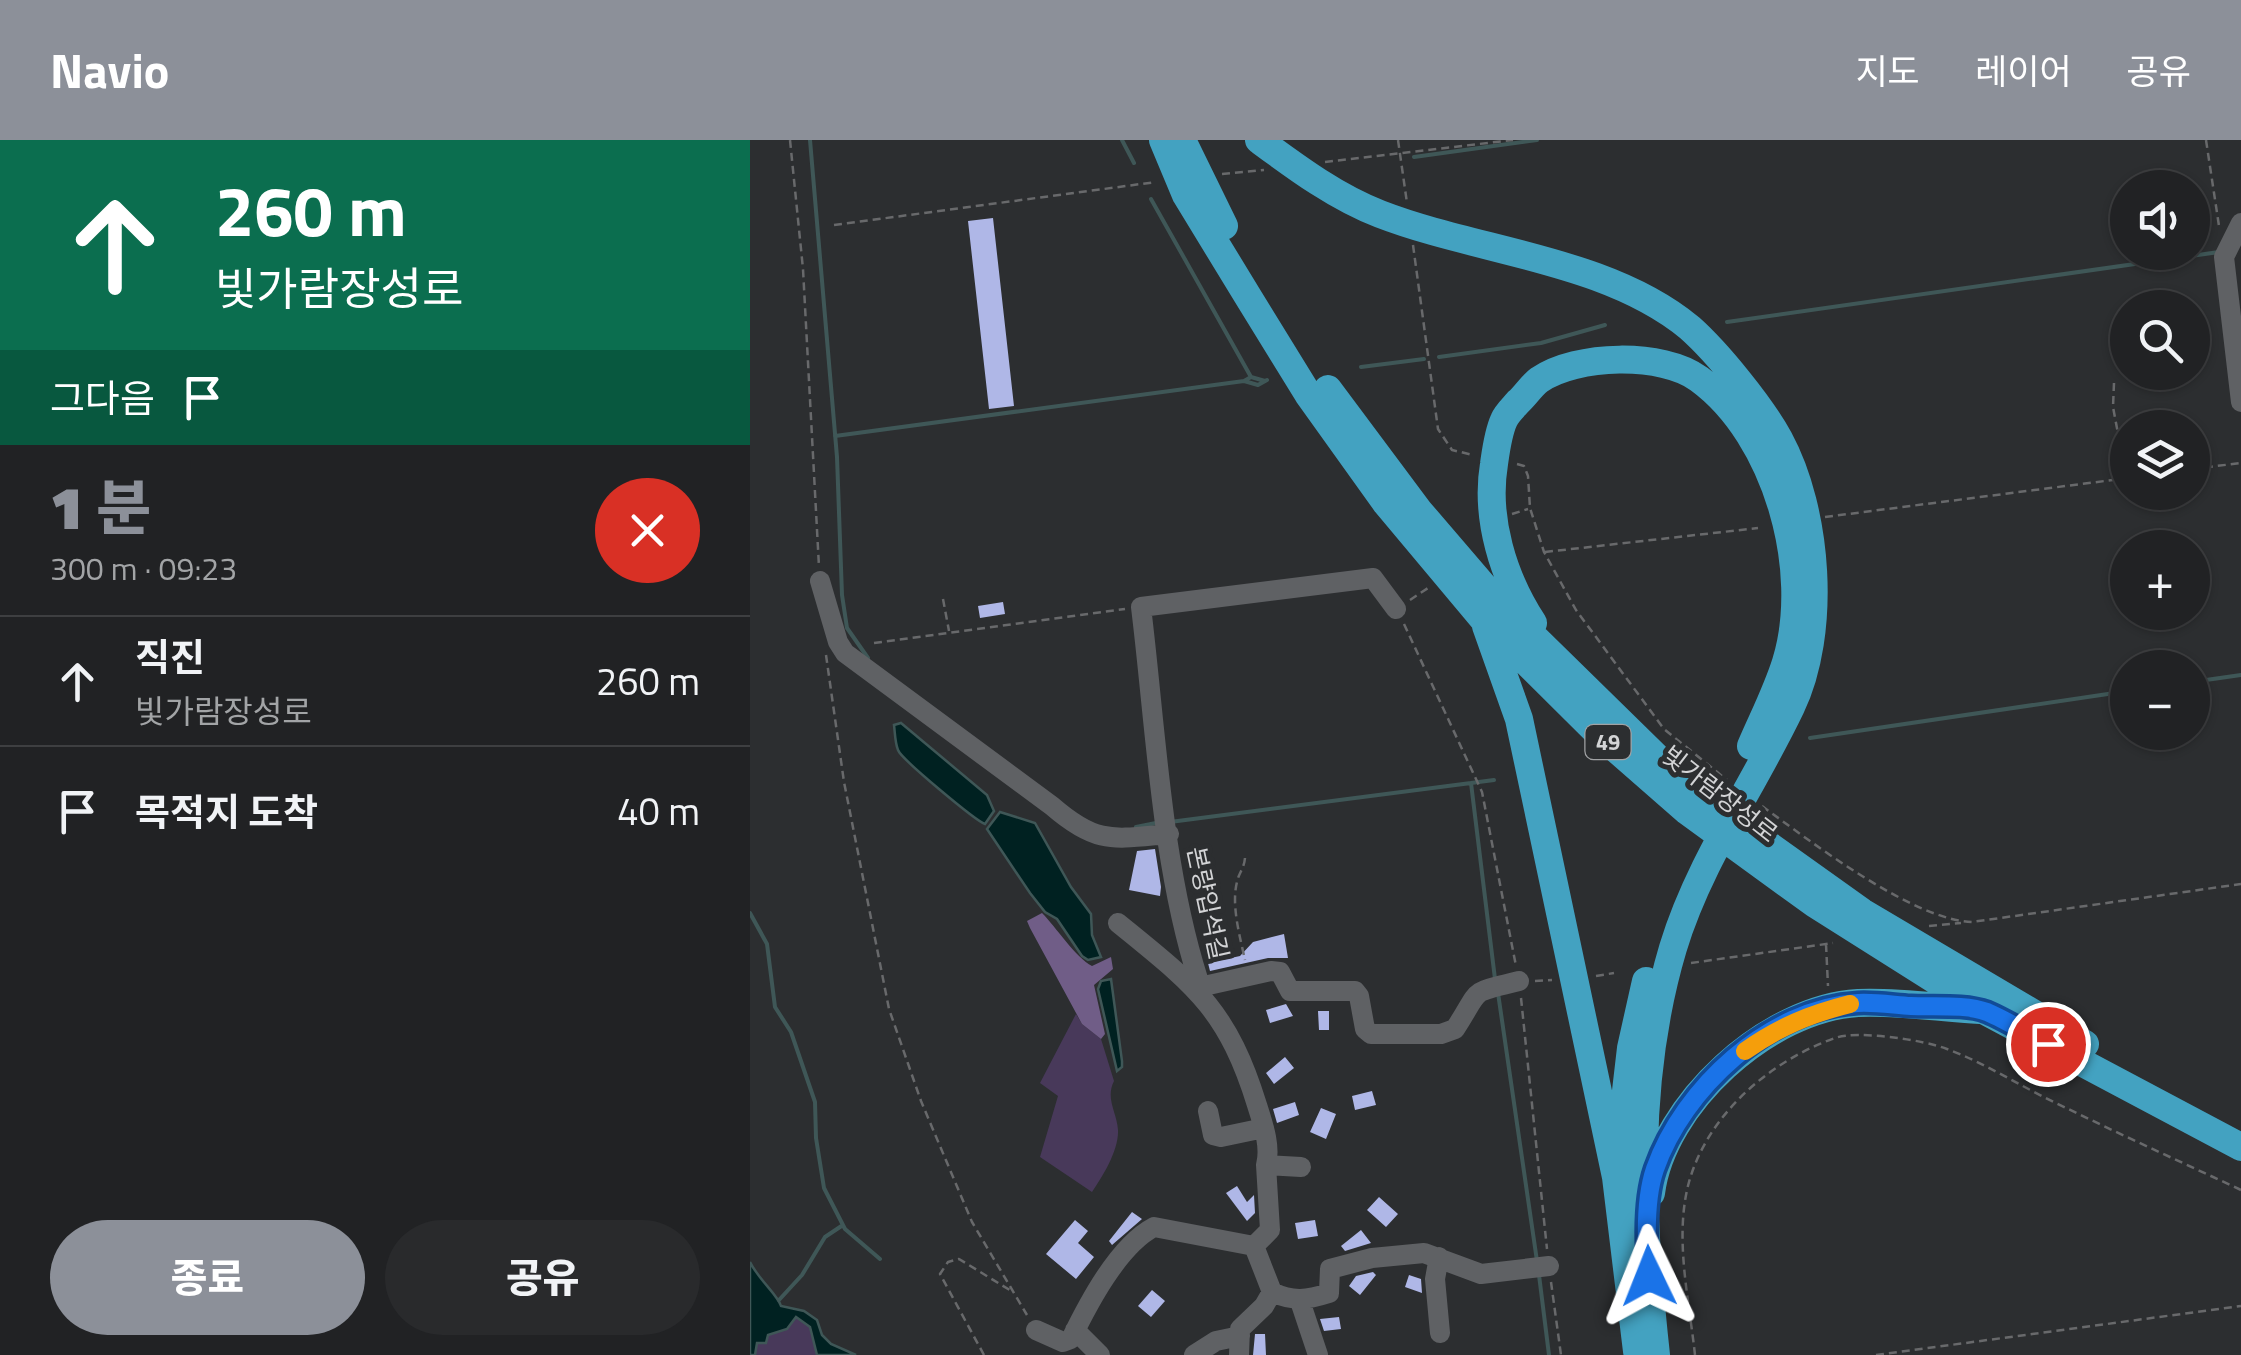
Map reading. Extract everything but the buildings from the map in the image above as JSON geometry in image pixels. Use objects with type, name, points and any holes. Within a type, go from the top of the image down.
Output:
[{"type":"highway","name":"빛가람장성로","points":[[1163,140],[1186,195],[1308,394],[1386,503],[1484,620],[1599,734],[1687,811],[1815,904],[1984,1010],[2241,1146]]},
{"type":"highway","name":"빛가람장성로","points":[[1182,140],[1219,218],[1294,340],[1419,511],[1492,596],[1686,786],[1862,912],[2112,1060],[2241,1127]]},
{"type":"highway","points":[[1260,140],[1319,184],[1442,233],[1575,269],[1646,300],[1690,328],[1756,405],[1780,440],[1813,548],[1808,658],[1792,704],[1656,938],[1631,1048],[1616,1176]]},
{"type":"highway","points":[[1596,701],[1544,640],[1516,598],[1496,535],[1490,489],[1496,449],[1504,418],[1540,380],[1575,366],[1611,359],[1655,362],[1697,376],[1733,410],[1779,491],[1791,544],[1794,616],[1787,659],[1746,782]]},
{"type":"highway","points":[[1484,620],[1519,720],[1616,1176],[1646,1352]]},
{"type":"highway","points":[[1646,1352],[1646,1239],[1641,1168],[1645,1096],[1661,996],[1701,861]]},
{"type":"highway","points":[[1646,1239],[1654,1172],[1680,1118],[1732,1060],[1776,1029],[1810,1014],[1856,1003],[1984,1010]]},
{"type":"lane","points":[[2241,223],[2224,257],[2236,321],[2241,402]]},
{"type":"lane","points":[[1141,607],[1373,578],[1396,609]]},
{"type":"lane","points":[[820,580],[838,642],[846,653],[1076,827],[1112,838],[1167,825]]},
{"type":"lane","name":"본량입석길","points":[[1141,607],[1167,825],[1182,920],[1198,979],[1195,988]]},
{"type":"lane","name":"본량입석길","points":[[1118,924],[1195,988],[1236,1043],[1264,1128],[1268,1157],[1270,1230],[1254,1246]]},
{"type":"lane","name":"본량입석길","points":[[1195,988],[1280,972],[1290,991],[1355,991],[1365,1030],[1371,1034],[1441,1034],[1455,1029],[1468,1003],[1503,985]]},
{"type":"lane","points":[[1208,1112],[1213,1135],[1222,1137],[1264,1128]]},
{"type":"lane","points":[[1266,1166],[1301,1167]]},
{"type":"lane","points":[[1036,1330],[1063,1342],[1071,1340],[1104,1280],[1154,1228],[1254,1246],[1272,1292],[1286,1299],[1329,1293],[1330,1269],[1372,1258],[1424,1253],[1482,1274],[1539,1269]]},
{"type":"lane","points":[[1439,1256],[1435,1278],[1440,1333]]},
{"type":"lane","points":[[1194,1355],[1216,1341],[1240,1345],[1245,1321],[1264,1306],[1272,1292]]},
{"type":"lane","points":[[1300,1300],[1318,1355]]},
{"type":"lane","points":[[1076,1330],[1100,1355]]},
{"type":"path","points":[[790,140],[804,269],[820,580]]},
{"type":"path","points":[[1395,214],[1398,140]]},
{"type":"path","points":[[1318,163],[1513,140]]},
{"type":"path","points":[[2206,140],[2224,257]]},
{"type":"path","points":[[1221,174],[1267,170]]},
{"type":"path","points":[[834,224],[1156,182]]},
{"type":"path","points":[[1411,234],[1438,429],[1452,450],[1480,456]]},
{"type":"path","points":[[1510,462],[1524,466],[1530,508],[1544,552],[1576,610],[1664,729],[1746,782],[1815,845],[1920,908],[1953,921],[1972,922]]},
{"type":"path","points":[[2210,466],[2241,462]]},
{"type":"path","points":[[1824,518],[2110,480]]},
{"type":"path","points":[[1510,515],[1530,508]]},
{"type":"path","points":[[1544,552],[1758,528]]},
{"type":"path","points":[[1430,587],[1396,609],[1482,792],[1539,1269],[1562,1355]]},
{"type":"path","points":[[943,599],[949,633]]},
{"type":"path","points":[[874,643],[1141,607]]},
{"type":"path","points":[[825,648],[844,782],[889,1009],[921,1100],[972,1222],[1036,1330]]},
{"type":"path","points":[[1245,858],[1236,885],[1238,925],[1248,976]]},
{"type":"path","points":[[1917,927],[2241,884]]},
{"type":"path","points":[[1686,964],[1833,943]]},
{"type":"path","points":[[1826,944],[1829,993]]},
{"type":"path","points":[[1592,976],[1614,974]]},
{"type":"path","points":[[1695,1355],[1683,1217],[1690,1180],[1712,1131],[1742,1093],[1788,1061],[1838,1037],[1889,1038],[1946,1048],[2241,1190]]},
{"type":"path","points":[[984,1355],[940,1274],[948,1262],[959,1259],[1014,1293]]},
{"type":"path","points":[[1876,1355],[2241,1306]]},
{"type":"shaded area","points":[[1042,913],[1092,966],[1111,957],[1113,969],[1094,985],[1105,1034],[1101,1039],[1082,1024],[1030,928],[1027,921]]},
{"type":"shaded area","points":[[1076,1014],[1101,1039],[1114,1081],[1111,1100],[1118,1138],[1092,1192],[1040,1157],[1058,1096],[1040,1083]]},
{"type":"shaded area","points":[[796,1317],[810,1327],[817,1355],[755,1355],[757,1343]]},
{"type":"water","points":[[901,723],[987,795],[994,811],[985,824],[902,756],[894,725]]},
{"type":"water","points":[[1000,812],[1035,823],[1091,914],[1092,935],[1101,957],[1088,960],[1082,956],[1057,919],[1045,912],[1030,893],[987,829]]},
{"type":"water","points":[[1111,979],[1122,1061],[1117,1071],[1098,989],[1101,981]]},
{"type":"water","points":[[750,1262],[781,1306],[804,1311],[817,1320],[822,1335],[831,1344],[856,1355],[817,1355],[810,1327],[796,1317],[787,1329],[768,1335],[766,1343],[757,1343],[755,1355],[750,1355]]},
{"type":"waterway","points":[[810,140],[837,457],[842,595],[847,628],[868,658]]},
{"type":"waterway","points":[[1122,140],[1134,163]]},
{"type":"waterway","points":[[1414,157],[1537,140]]},
{"type":"waterway","points":[[1151,199],[1251,377]]},
{"type":"waterway","points":[[1727,322],[2219,252]]},
{"type":"waterway","points":[[1439,357],[1541,343],[1605,325]]},
{"type":"waterway","points":[[1361,367],[1424,359]]},
{"type":"waterway","points":[[1244,381],[1251,377],[1265,381]]},
{"type":"waterway","points":[[835,436],[1244,381],[1258,385],[1267,380]]},
{"type":"waterway","points":[[2210,679],[2241,675]]},
{"type":"waterway","points":[[1810,738],[2110,694]]},
{"type":"waterway","points":[[1471,783],[1494,780]]},
{"type":"waterway","points":[[1170,822],[1471,783],[1495,979]]},
{"type":"waterway","points":[[1136,827],[1156,823]]},
{"type":"waterway","points":[[750,913],[767,944],[775,1007],[791,1032],[815,1102],[824,1188],[845,1229],[880,1259]]},
{"type":"waterway","points":[[1498,993],[1537,1261]]},
{"type":"waterway","points":[[779,1300],[802,1275],[825,1237],[843,1225]]},
{"type":"waterway","points":[[1539,1275],[1549,1355]]},
{"type":"slow traffic","points":[[1745,1051],[1776,1029],[1810,1014],[1850,1004]]},
{"type":"route","points":[[1649,1276],[1646,1239],[1654,1172],[1680,1118],[1732,1060],[1776,1029],[1810,1014],[1856,1003],[1952,1008],[1984,1010],[2048,1044]]}]
